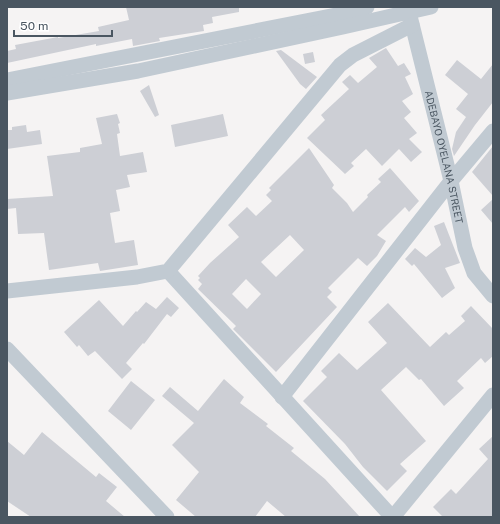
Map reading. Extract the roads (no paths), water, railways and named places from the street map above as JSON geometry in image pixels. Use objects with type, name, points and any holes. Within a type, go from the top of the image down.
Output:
[{"type":"street","points":[[7,93],[68,75],[333,16],[366,7]]},
{"type":"street","points":[[7,291],[137,277],[168,271],[340,65],[410,18],[431,7]]},
{"type":"street","points":[[7,80],[138,71],[343,28],[410,18]]},
{"type":"street","name":"ADEBAYO OYELANA STREET","points":[[410,18],[451,181],[468,259],[474,273],[493,296]]},
{"type":"street","points":[[282,397],[451,181],[493,131]]},
{"type":"street","points":[[168,271],[392,517],[493,395]]},
{"type":"street","points":[[7,349],[167,517]]}]
